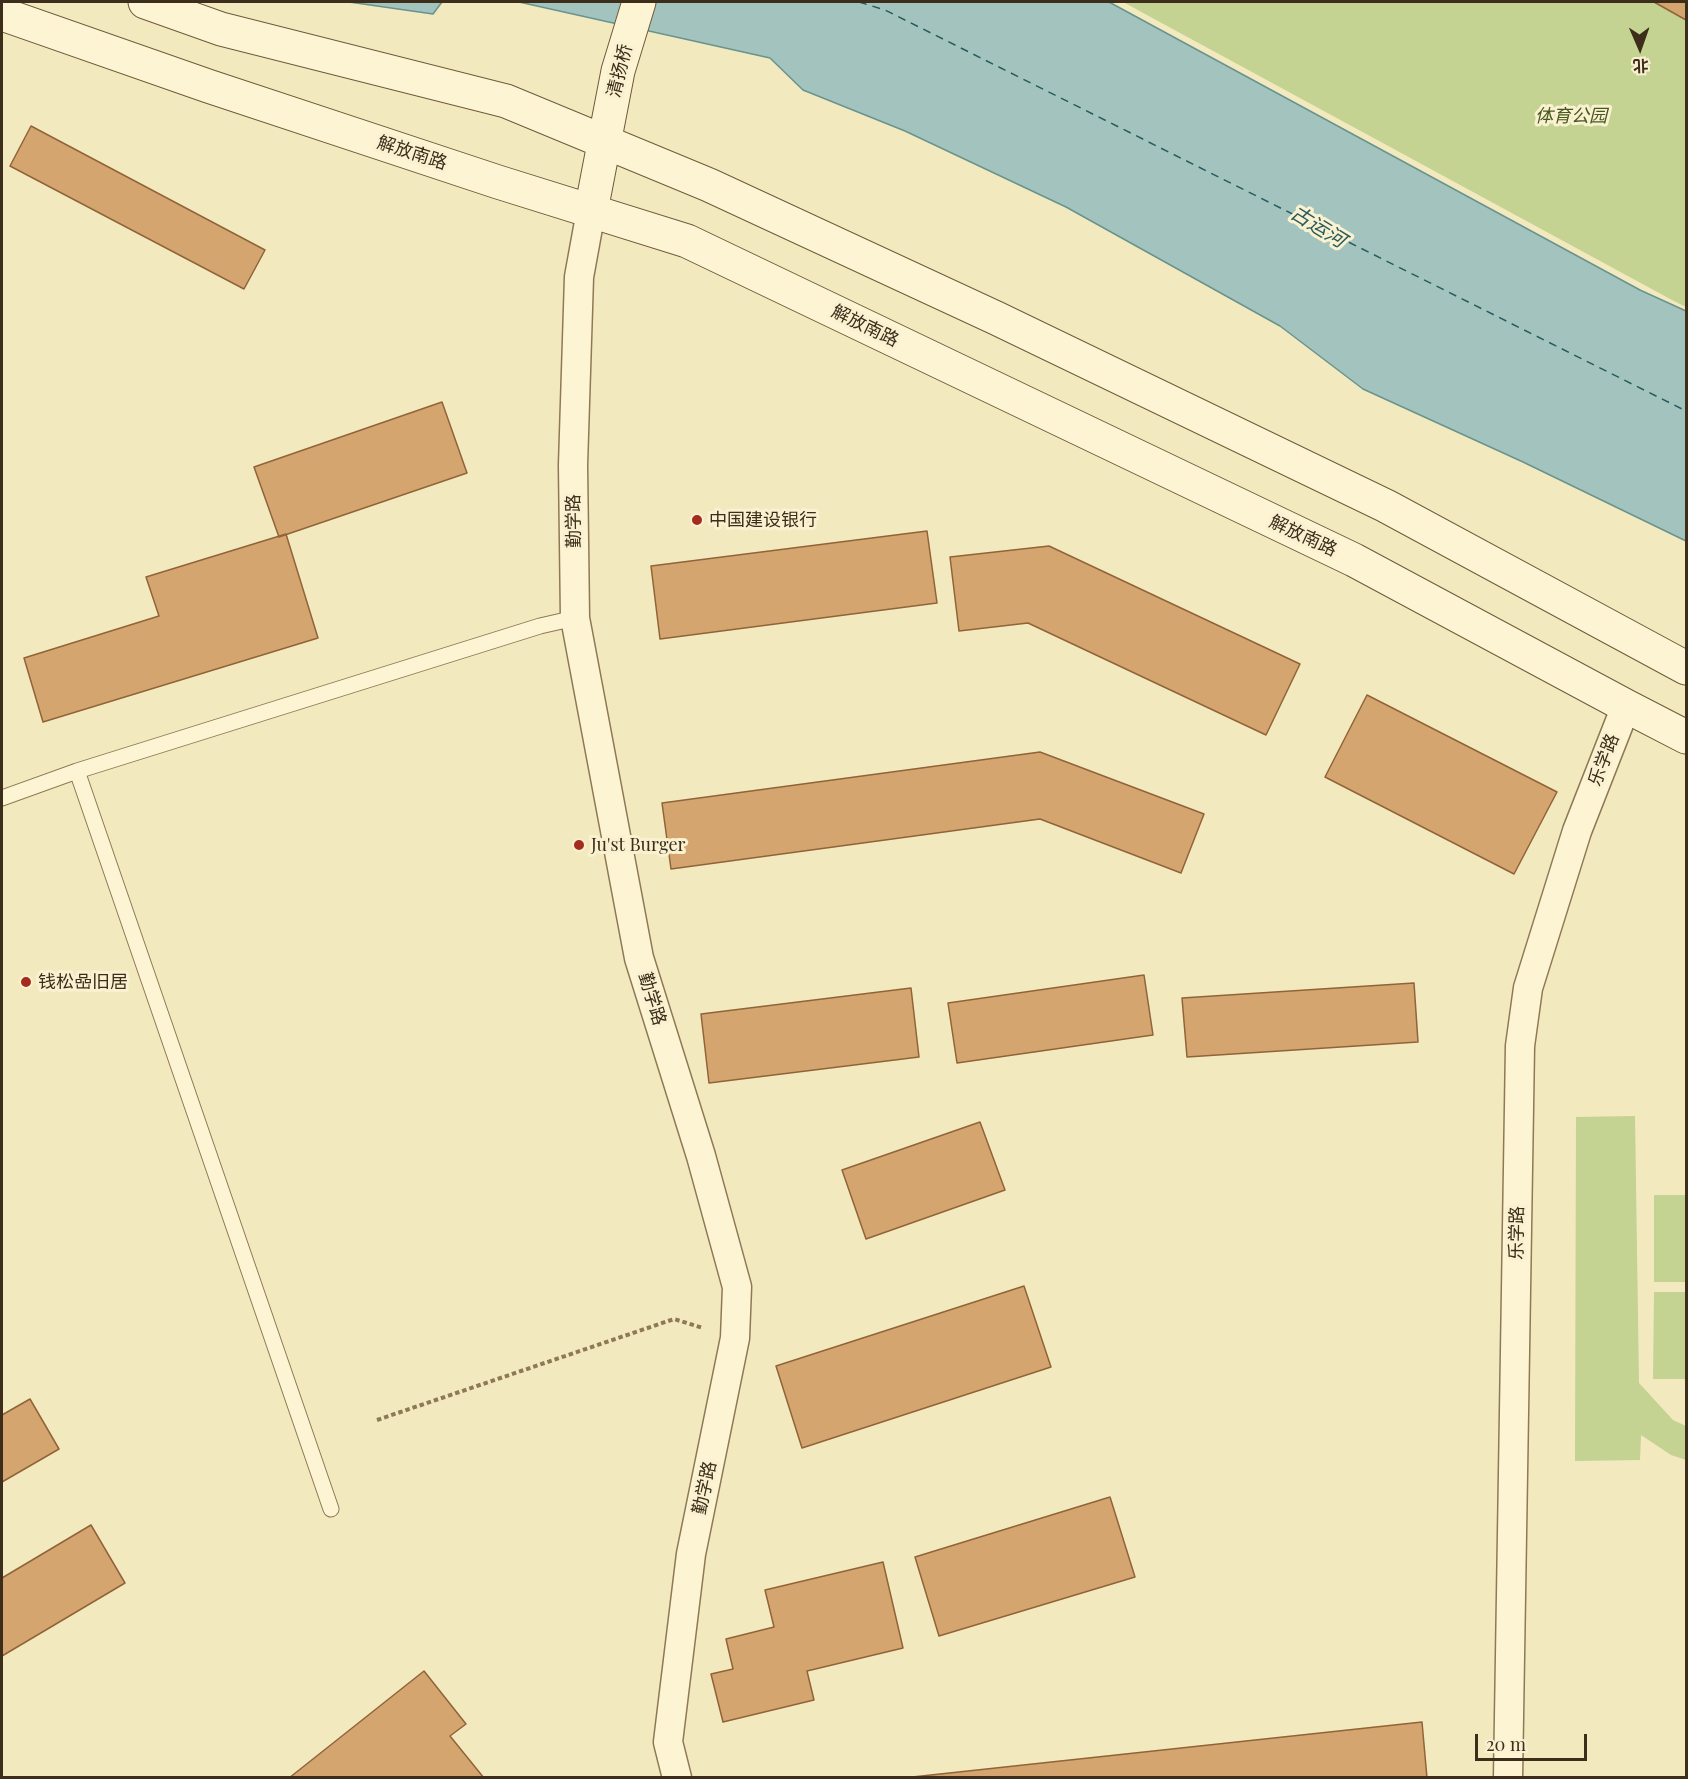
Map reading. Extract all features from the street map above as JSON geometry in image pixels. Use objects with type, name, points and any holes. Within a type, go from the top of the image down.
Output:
[{"type":"main road","points":[[145,2],[221,29],[506,101],[709,184],[996,318],[1386,506],[1686,668]]},
{"type":"main road","name":"清扬桥","points":[[591,211],[618,71],[639,2]]},
{"type":"main road","name":"解放南路","points":[[2,14],[208,87],[687,241],[1354,560],[1686,737]]},
{"type":"street","name":"勤学路","points":[[591,211],[579,277],[573,465],[575,618],[639,958],[701,1156],[737,1287],[735,1338],[691,1554],[669,1742],[677,1778]]},
{"type":"street","name":"乐学路","points":[[1508,1778],[1520,1046],[1528,988],[1570,853],[1626,706]]},
{"type":"lane","points":[[2,798],[77,771],[528,629],[575,618]]},
{"type":"lane","points":[[77,771],[331,1509]]},
{"type":"path","points":[[377,1420],[674,1319],[735,1338]]},
{"type":"green space","name":"体育公园","points":[[1123,2],[1686,2],[1686,307],[1672,300]]},
{"type":"green space","points":[[1635,1116],[1639,1383],[1673,1420],[1686,1426],[1686,1460],[1671,1455],[1641,1435],[1640,1460],[1575,1461],[1576,1117]]},
{"type":"green space","points":[[1654,1195],[1686,1195],[1686,1282],[1654,1282]]},
{"type":"green space","points":[[1654,1292],[1686,1292],[1686,1379],[1653,1379]]},
{"type":"water","points":[[349,2],[442,2],[433,14]]},
{"type":"water","name":"古运河","points":[[519,2],[1109,2],[1640,290],[1686,311],[1686,541],[1523,462],[1363,389],[1280,326],[1066,207],[905,131],[803,90],[770,58]]},
{"type":"building","points":[[1654,2],[1686,2],[1686,20]]},
{"type":"building","points":[[31,126],[265,250],[244,289],[10,166]]},
{"type":"building","points":[[442,402],[467,473],[279,537],[254,467]]},
{"type":"building","points":[[927,531],[937,603],[660,639],[651,566]]},
{"type":"building","points":[[286,534],[318,638],[43,722],[24,658],[159,616],[146,577]]},
{"type":"building","points":[[1049,546],[1300,664],[1266,735],[1028,623],[959,631],[950,557]]},
{"type":"building","points":[[1367,695],[1557,792],[1514,874],[1325,777]]},
{"type":"building","points":[[1040,752],[1204,814],[1181,873],[1040,819],[671,869],[662,803]]},
{"type":"building","points":[[1144,975],[1153,1035],[957,1063],[948,1003]]},
{"type":"building","points":[[1414,983],[1418,1042],[1187,1057],[1182,998]]},
{"type":"building","points":[[911,988],[919,1057],[709,1083],[701,1014]]},
{"type":"building","points":[[980,1122],[1005,1190],[866,1239],[842,1170]]},
{"type":"building","points":[[1024,1286],[1051,1367],[802,1448],[776,1366]]},
{"type":"building","points":[[30,1399],[59,1449],[2,1482],[2,1415]]},
{"type":"building","points":[[1110,1497],[1135,1577],[939,1636],[915,1557]]},
{"type":"building","points":[[91,1525],[125,1583],[2,1656],[2,1578]]},
{"type":"building","points":[[883,1562],[903,1648],[807,1671],[814,1700],[723,1722],[711,1674],[733,1669],[726,1639],[774,1627],[765,1590]]},
{"type":"building","points":[[424,1671],[466,1724],[450,1736],[484,1778],[289,1778]]},
{"type":"building","points":[[1422,1722],[1427,1778],[903,1778]]},
{"type":"ferry route","points":[[859,2],[885,10],[1686,411]]},
{"type":"place","name":"中国建设银行","points":[[697,520]]},
{"type":"place","name":"Ju'st Burger","points":[[579,845]]},
{"type":"place","name":"钱松喦旧居","points":[[26,982]]}]
